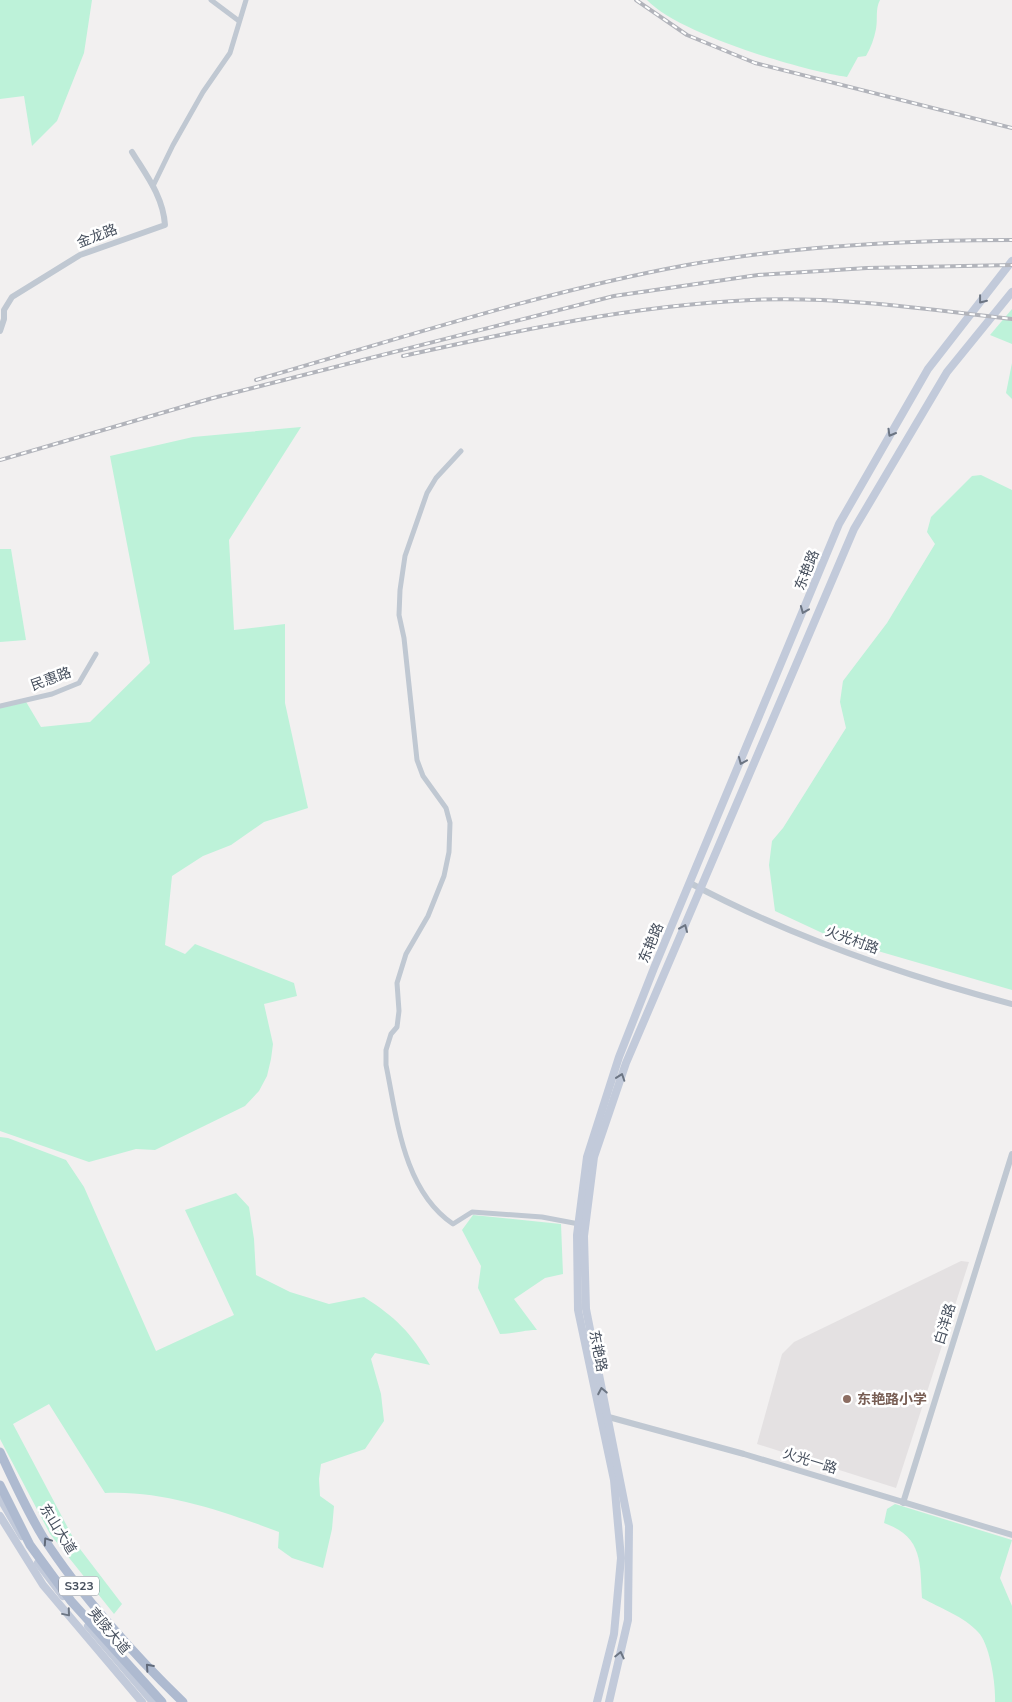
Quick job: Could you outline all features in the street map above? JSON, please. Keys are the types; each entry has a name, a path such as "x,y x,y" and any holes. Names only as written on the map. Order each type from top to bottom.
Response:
{"main road":[{"name":"东艳路","path":"609,1702 628,1620 629,1526 578,1310 579,1224 587,1158 619,1057 839,524 928,369 1012,261"},
{"name":"东艳路","path":"597,1702 614,1634 621,1558 614,1480 586,1309 584,1236 594,1157 626,1063 854,529 947,372 1012,292"},
{"name":"东山大道","path":"0,1452 43,1536 83,1592 183,1702"},
{"path":"0,1485 30,1545 71,1601 162,1702"},
{"name":"夷陵大道","path":"0,1498 50,1580 153,1702"},
{"name":"夷陵大道","path":"0,1516 43,1585 138,1701"}],"street":[{"path":"211,0 239,21"},
{"path":"153,186 173,145 203,92 230,53 246,0"},
{"name":"金龙路","path":"0,331 4,319 4,310 12,297 80,255 166,225 161,202 132,152"},
{"path":"462,452 436,478 427,493 405,556 400,590 399,614 404,638 417,760 423,776 446,808 450,823 449,852 444,876 428,916 406,954 397,982 399,1010 397,1027 391,1034 386,1050 386,1065 406,1157 425,1194 446,1219 453,1224 472,1212 542,1217 579,1224"},
{"name":"民惠路","path":"0,706 52,694 79,683 96,654"},
{"name":"火光村路","path":"690,883 806,936 864,958 946,987 1012,1004"},
{"name":"白洋路","path":"903,1503 1012,1154"},
{"name":"火光一路","path":"603,1415 744,1454 1012,1535"}],"shaded area":[{"name":"东艳路小学","path":"961,1261 969,1262 896,1488 757,1444 782,1354 794,1342"}],"green space":[{"path":"0,0 92,0 84,53 57,121 32,146 24,96 0,99"},
{"path":"647,0 880,0 876,29 871,46 866,56 858,57 847,77 800,67 741,49 685,25 663,13"},
{"path":"1012,309 1012,344 990,335"},
{"path":"1012,363 1012,399 1006,393"},
{"path":"301,427 229,540 234,630 285,624 285,703 308,808 264,822 231,845 203,856 172,876 165,945 185,954 195,944 294,983 297,996 264,1004 273,1044 267,1076 259,1091 245,1106 155,1150 136,1149 89,1162 0,1131 0,706 25,700 41,727 90,722 150,663 110,456 193,437"},
{"path":"981,475 1012,490 1012,990 833,938 775,911 769,865 772,841 783,828 846,728 840,702 843,681 887,623 935,544 927,532 931,517 972,476"},
{"path":"0,549 11,549 26,640 0,642"},
{"path":"0,1137 8,1138 66,1160 84,1187 156,1351 234,1315 185,1210 236,1193 249,1207 254,1239 256,1275 290,1292 329,1304 364,1297 385,1311 402,1326 416,1343 430,1365 375,1353 371,1359 381,1394 384,1421 365,1449 321,1464 319,1479 320,1496 334,1506 332,1529 323,1568 292,1558 278,1548 279,1532 237,1517 172,1499 127,1493 105,1493 49,1404 13,1424 77,1545 122,1604 114,1614 50,1534 0,1439"},
{"path":"473,1215 561,1224 563,1274 545,1278 514,1299 537,1330 500,1334 478,1288 481,1266 462,1230"},
{"path":"895,1504 1012,1540 1000,1578 1012,1606 1012,1702 995,1702 989,1655 978,1632 959,1617 922,1598 921,1573 917,1552 913,1543 897,1529 884,1523 887,1509"}],"railway":[{"path":"636,0 687,35 755,63 1012,128"},
{"path":"256,380 524,302 687,265 727,258 849,245 1012,240"},
{"path":"0,460 213,398 614,296 758,275 867,268 1012,265"},
{"path":"403,356 576,320 662,308 751,300 784,299 849,302 1012,319"}],"place":[{"name":"东艳路小学","path":"847,1399"}]}
